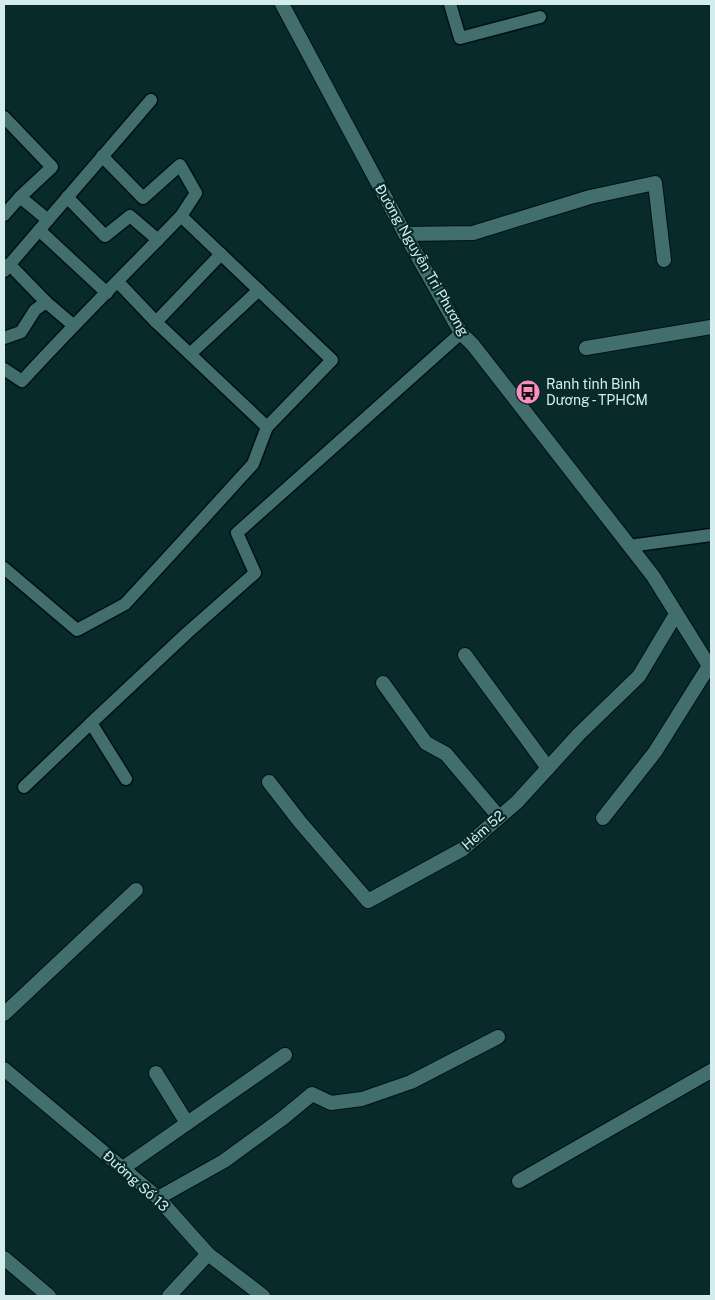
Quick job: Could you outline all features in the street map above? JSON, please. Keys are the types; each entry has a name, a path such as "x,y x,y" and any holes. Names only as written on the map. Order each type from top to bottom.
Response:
{"street":[{"name":"Đường Nguyễn Tri Phương","path":"282,4 405,234 462,333 653,576 710,667"},
{"path":"405,234 473,233 590,197 654,183 664,260"},
{"path":"586,348 711,327"},
{"name":"Hẻm 52","path":"269,782 300,822 368,901 463,849 517,802 579,734 639,676 676,614"},
{"path":"466,655 548,768"},
{"path":"603,818 655,752 710,667"},
{"path":"383,683 426,743 446,754 499,817"},
{"path":"4,1014 136,890"},
{"path":"158,1198 224,1161 283,1118 312,1094 331,1103 362,1098 411,1082 498,1037"},
{"path":"123,1168 285,1054"},
{"name":"Đường Số 13","path":"4,1069 158,1198 208,1254 263,1296"},
{"path":"518,1181 711,1071"},
{"path":"156,1073 188,1123"},
{"path":"169,1296 208,1254"},
{"path":"4,1258 48,1296"}],"lane":[{"path":"450,4 460,38 540,17"},
{"path":"73,325 6,268 151,100"},
{"path":"4,117 52,167 4,215"},
{"path":"4,369 22,380 73,325 118,282 181,216 196,193 180,165 143,198 102,156"},
{"path":"20,197 48,220"},
{"path":"67,197 105,236 130,216 158,240"},
{"path":"4,568 77,630 125,604 253,464 267,427 332,360 181,216"},
{"path":"39,230 107,293"},
{"path":"156,322 221,254"},
{"path":"118,282 156,322 267,427"},
{"path":"190,354 259,290"},
{"path":"4,338 21,332 35,310 46,302"},
{"path":"24,787 188,633 255,573 237,533 462,333"},
{"path":"629,546 711,535"},
{"path":"92,723 126,779"}],"place":[{"name":"Ranh tỉnh Bình Dương - TPHCM","path":"528,392"}]}
